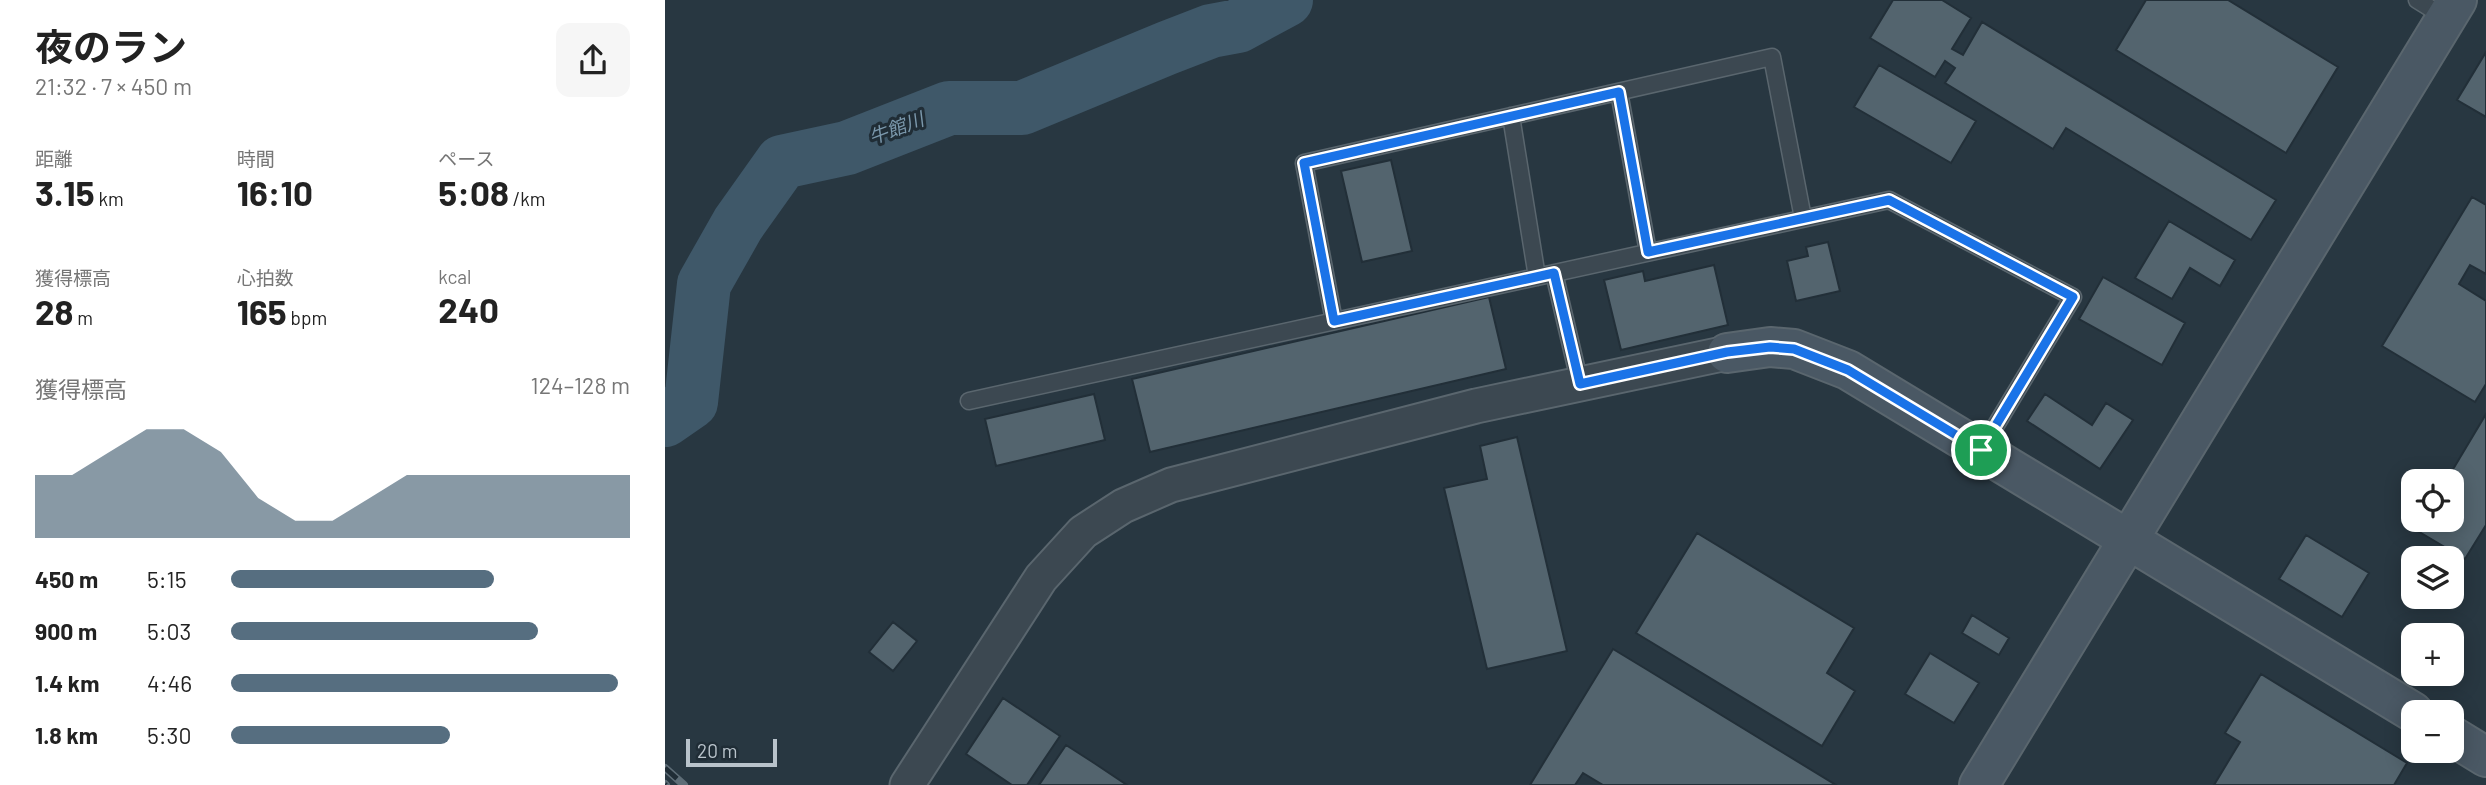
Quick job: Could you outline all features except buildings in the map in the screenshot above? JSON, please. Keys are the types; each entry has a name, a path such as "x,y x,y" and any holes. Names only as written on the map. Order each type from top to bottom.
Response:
{"street":[{"path":"1979,785 2128,539 2440,6"},
{"path":"907,785 1041,578 1083,532 1123,506 1171,485 1476,406 1727,352 1770,347 1794,349 1824,359 1862,378 2401,705"},
{"path":"2464,743 2486,757"}],"lane":[{"path":"1334,321 1304,163 1772,57 1803,218"},
{"path":"1619,92 1648,252"},
{"path":"1511,116 1537,276"},
{"path":"969,401 1889,200 2073,297 1981,450"},
{"path":"1554,273 1580,384"}],"waterway":[{"name":"牛館川","path":"665,420 691,402 704,284 738,224 782,162 847,148 949,108 1022,108 1211,31 1238,26 1286,0"}],"railway":[{"path":"665,768 684,785"}],"route":[{"path":"1619,92 1648,252 1889,200 2073,297 1981,450 1848,370 1794,349 1770,347 1727,352 1580,384 1554,273 1334,321 1304,163 1619,92"}]}
